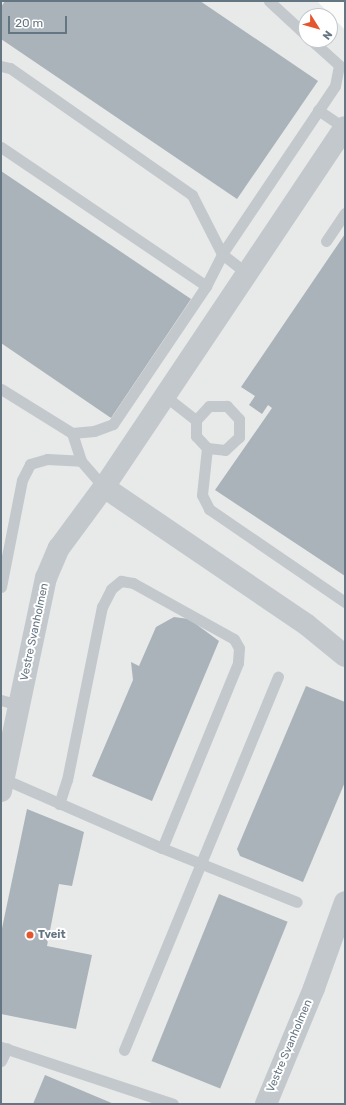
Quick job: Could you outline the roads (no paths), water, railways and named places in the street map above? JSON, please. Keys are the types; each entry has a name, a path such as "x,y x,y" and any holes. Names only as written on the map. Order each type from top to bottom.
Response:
{"street":[{"name":"Vestre Svanholmen","path":"2,785 10,702 50,565 59,548 104,487 246,273 345,128"},
{"path":"104,487 307,625 345,656"},
{"path":"307,625 345,644"},
{"name":"Vestre Svanholmen","path":"266,1104 314,988 345,902"},
{"name":"Vestre Svanholmen","path":"314,988 345,931"}],"lane":[{"path":"270,1 298,27"},
{"path":"1,389 72,433 94,431 114,424 206,286 222,254 335,86 339,65 320,48"},
{"path":"1,66 10,68 192,194 222,254 246,273"},
{"path":"318,110 345,128"},
{"path":"1,147 206,286"},
{"path":"326,241 345,213"},
{"path":"165,396 196,420"},
{"path":"209,406 227,406 239,419 239,437 225,450 207,448 196,436 196,420 209,406"},
{"path":"72,433 81,461 104,487"},
{"path":"207,448 202,495 209,509 345,602"},
{"path":"1,587 22,480 30,464 47,459 81,461"},
{"path":"59,804 67,780 102,607 111,589 121,581 133,583 234,639 239,648 238,663 162,848"},
{"path":"124,1050 278,677"},
{"path":"2,785 59,804 162,848 297,902"},
{"path":"1,1061 4,1047 173,1104"}],"place":[{"name":"Tveit","path":"30,935"}]}
